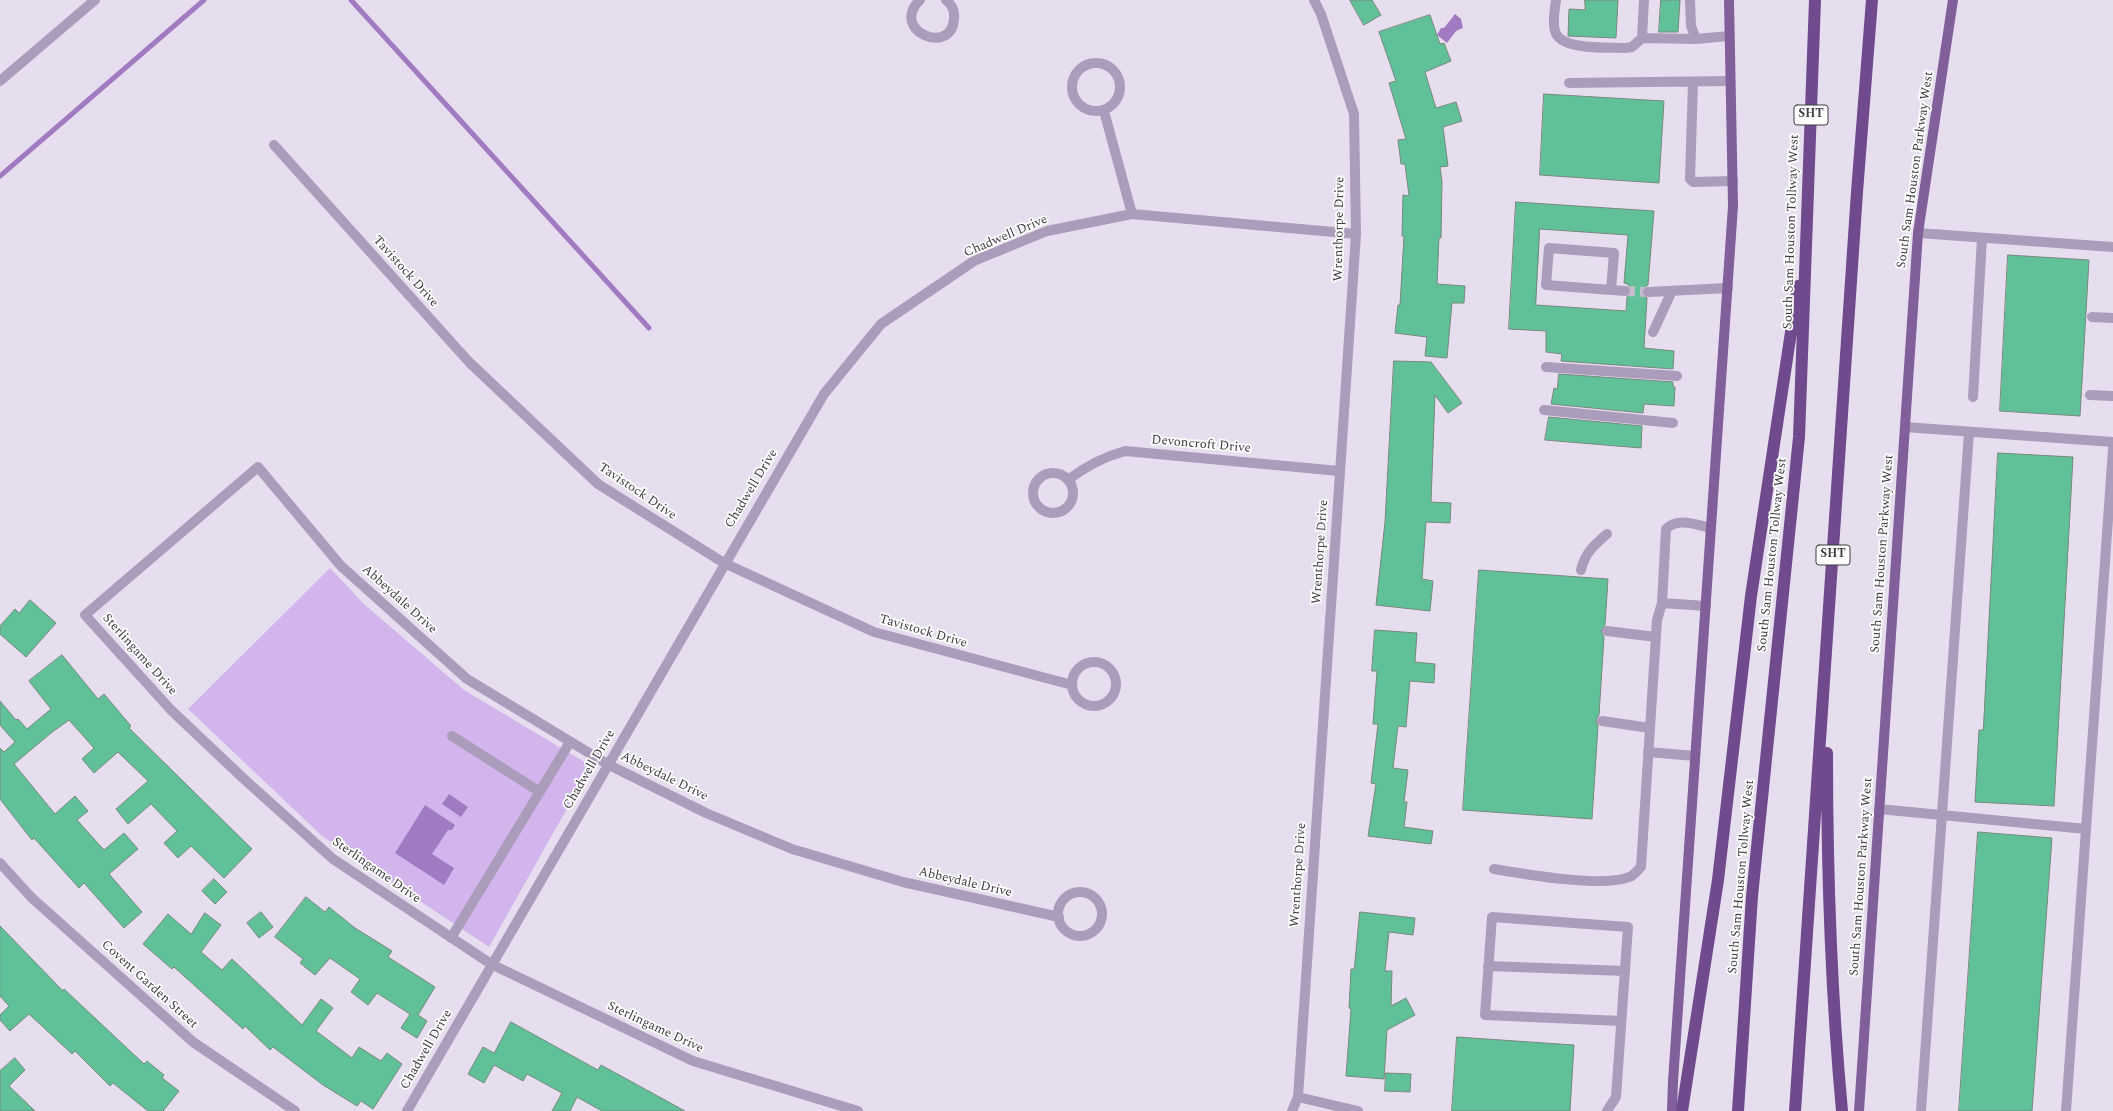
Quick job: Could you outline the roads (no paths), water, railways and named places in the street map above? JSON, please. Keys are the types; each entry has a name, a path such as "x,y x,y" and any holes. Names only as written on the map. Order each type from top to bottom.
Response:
{"highway":[{"name":"South Sam Houston Tollway West","path":"1738,1111 1752,896 1799,437 1815,0"},
{"name":"SHT","path":"1795,1111 1857,192 1872,0"},
{"path":"1682,1111 1718,880 1751,596 1807,229"},
{"path":"1826,655 1827,824 1834,1018 1842,1111"}],"main road":[{"path":"1672,1111 1673,1073 1733,206 1729,0"},
{"name":"South Sam Houston Parkway West","path":"1859,1111 1918,233 1953,0"}],"street":[{"path":"0,81 95,0"},
{"path":"920,0 916,4 912,19 918,32 930,38 943,36 952,27 954,13 948,0"},
{"name":"Wrenthorpe Drive","path":"1292,1111 1298,1097 1356,234 1354,114 1321,14 1314,0"},
{"path":"1556,0 1554,30 1558,37 1570,45 1626,48 1632,47 1642,38 1696,39 1729,36"},
{"path":"1642,38 1644,0"},
{"path":"1690,0 1691,26 1696,39"},
{"path":"1093,63 1109,66 1118,78 1120,86 1119,94 1111,107 1104,111 1087,110 1080,106 1075,100 1072,92 1072,80 1079,69 1086,64 1093,63"},
{"path":"1569,83 1730,81"},
{"path":"1692,82 1690,179 1693,182 1733,181"},
{"path":"1104,111 1132,214"},
{"name":"Tavistock Drive","path":"274,145 469,362 598,484 724,563 874,632 1072,685"},
{"name":"Chadwell Drive","path":"407,1111 491,964 609,765 724,563 824,394 881,324 974,262 1047,231 1132,214 1356,234"},
{"path":"1918,233 2113,247"},
{"path":"1972,397 1982,238"},
{"path":"1611,290 1614,253 1549,248 1546,285 1611,290 1625,291"},
{"path":"1648,292 1728,288"},
{"path":"1653,332 1672,291"},
{"path":"2092,317 2113,318"},
{"path":"1546,367 1678,376"},
{"path":"2090,395 2113,396"},
{"path":"1544,410 1673,423"},
{"path":"1905,427 2113,442"},
{"path":"1921,1111 1969,432"},
{"path":"2066,1111 2113,449"},
{"name":"Devoncroft Drive","path":"1068,480 1082,469 1104,457 1125,451 1339,471"},
{"name":"Abbeydale Drive","path":"258,467 342,566 466,679 609,765 706,812 792,849 903,882 1059,917"},
{"name":"Sterlingame Drive","path":"258,467 86,615 171,710 332,859 491,964 693,1061 858,1111"},
{"path":"1050,474 1062,476 1068,480 1073,492 1070,505 1059,513 1046,512 1040,509 1034,498 1033,491 1038,480 1050,474"},
{"path":"1494,869 1543,876 1611,882 1631,877 1641,867 1657,620 1662,603 1666,529 1670,525 1678,522 1711,528"},
{"path":"1581,570 1584,558 1591,548 1607,534"},
{"path":"1662,603 1706,606"},
{"path":"1607,632 1656,637"},
{"path":"1095,662 1102,663 1113,672 1116,686 1111,699 1098,706 1083,703 1078,699 1072,685 1073,678 1082,666 1095,662"},
{"path":"1602,721 1650,728"},
{"path":"452,736 540,792"},
{"path":"451,938 570,742"},
{"path":"1648,752 1695,756"},
{"path":"1879,809 2086,829"},
{"name":"Covent Garden Street","path":"0,863 32,898 193,1042 295,1111"},
{"path":"1087,893 1094,896 1101,909 1102,916 1097,928 1085,935 1078,936 1065,930 1059,917 1062,903 1073,894 1087,893"},
{"path":"1607,1111 1616,1097 1628,927 1492,917 1485,1014 1621,1021"},
{"path":"1488,966 1625,972"},
{"path":"1298,1097 1358,1111"}],"waterway":[{"path":"0,176 204,0"},
{"path":"351,0 649,328"}],"tunnel":[{"path":"1625,291 1648,292"}]}
